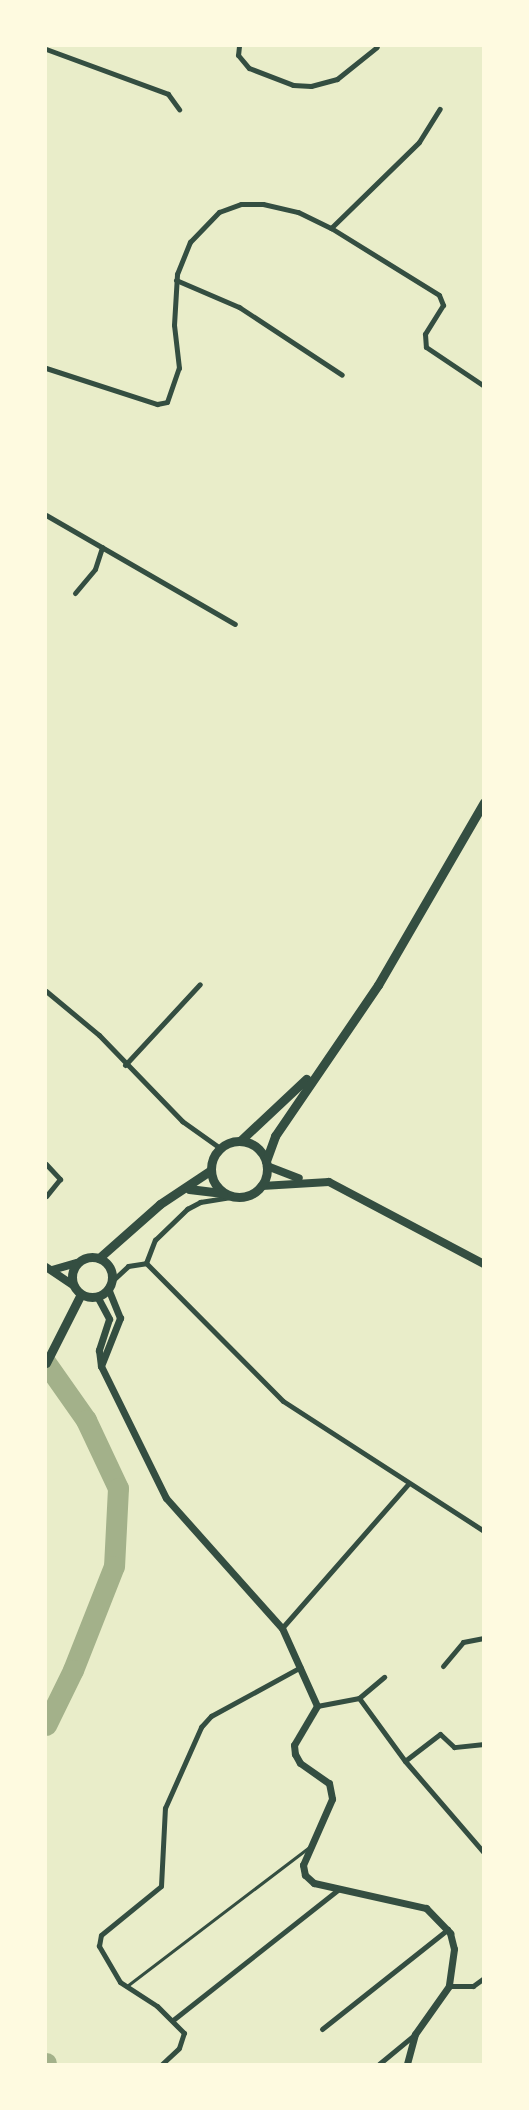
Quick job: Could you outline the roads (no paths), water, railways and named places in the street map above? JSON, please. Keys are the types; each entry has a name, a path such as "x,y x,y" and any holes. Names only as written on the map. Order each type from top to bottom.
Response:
{"main road":[{"path":"262,1186 275,1136 326,1057 378,985 484,802"},
{"path":"49,1268 99,1258 160,1204 187,1189 211,1170 220,1149 240,1141 287,1101 326,1057"},
{"path":"240,1141 256,1147 266,1163 305,1180 339,1185 484,1264"},
{"path":"211,1170 228,1195"},
{"path":"187,1189 248,1196 262,1186 305,1180"},
{"path":"49,1268 74,1286 80,1294 97,1296 110,1285 109,1266 117,1242"},
{"path":"99,1258 109,1266"},
{"path":"74,1286 72,1274 77,1263"},
{"path":"46,1363 80,1294"}],"street":[{"path":"239,46 238,55 249,68 293,85 311,86 337,79 377,47"},
{"path":"46,49 168,94 179,109"},
{"path":"331,228 419,142 440,109"},
{"path":"46,368 164,404 179,378 176,280 190,242 206,222 230,207 281,207 331,228 439,295 443,305 425,334 426,348 484,386"},
{"path":"176,280 239,307 342,375"},
{"path":"46,515 234,624"},
{"path":"75,593 95,569 102,547"},
{"path":"125,1065 200,984"},
{"path":"46,991 99,1035 125,1065 182,1121 220,1149"},
{"path":"46,1164 60,1179 46,1196"},
{"path":"146,1263 155,1240 187,1209 200,1202 228,1195"},
{"path":"101,1366 120,1318 110,1285 128,1266 146,1263"},
{"path":"146,1263 283,1401 408,1485 484,1531"},
{"path":"97,1296 109,1319 99,1350 101,1366 174,1509 282,1628 317,1706"},
{"path":"282,1628 408,1485"},
{"path":"443,1667 463,1642 484,1638"},
{"path":"162,2064 185,2037 173,2020 125,1987 99,1946 101,1935 161,1886 165,1808 196,1736 211,1716 301,1667"},
{"path":"379,2064 415,2034 449,1986 454,1949 448,1929 426,1908 314,1883 305,1875 303,1865 328,1813 332,1791 329,1783 300,1763 294,1745 317,1706 359,1698 384,1677"},
{"path":"359,1698 405,1761 484,1853"},
{"path":"405,1761 440,1734 454,1747 484,1744"},
{"path":"173,2020 339,1889"},
{"path":"323,2029 448,1929"},
{"path":"449,1986 473,1986 484,1978"},
{"path":"407,2064 415,2034"}],"lane":[{"path":"125,1987 311,1846"}],"waterway":[{"path":"46,1363 86,1420 118,1488 114,1566 73,1670 46,1725"}]}
